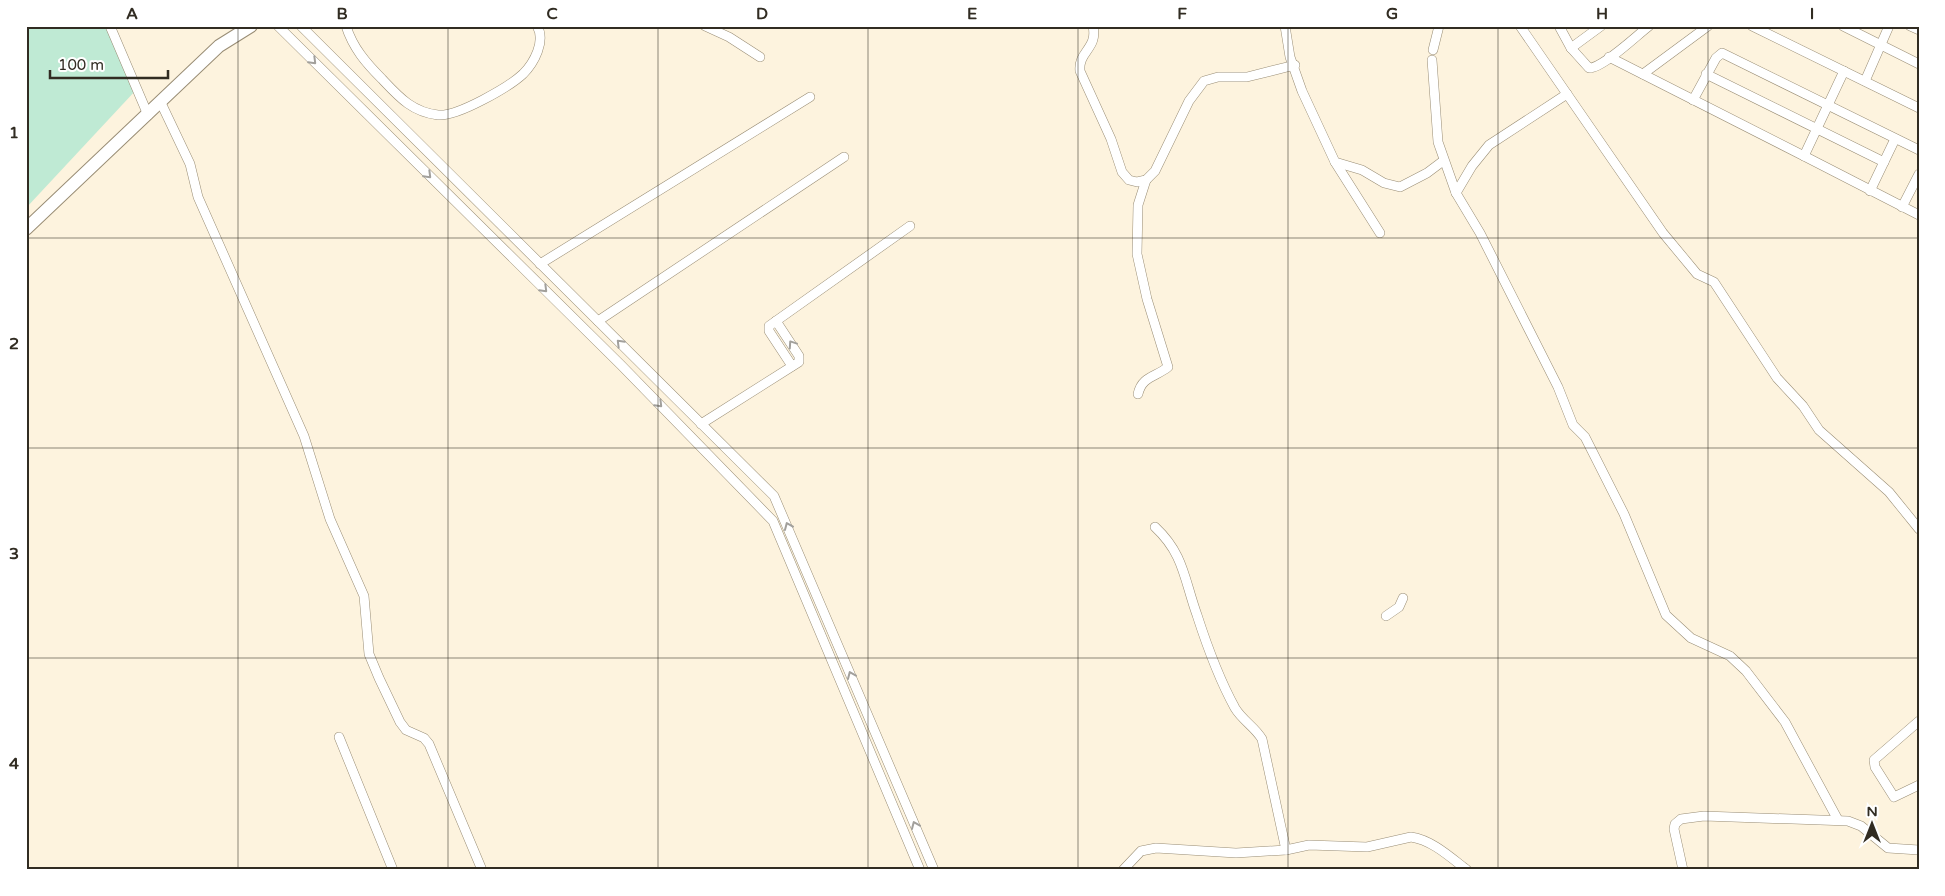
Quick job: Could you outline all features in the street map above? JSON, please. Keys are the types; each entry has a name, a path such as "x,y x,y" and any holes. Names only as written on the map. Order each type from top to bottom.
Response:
{"main road":[{"path":"26,228 90,166 161,103 219,46 232,26"},
{"path":"219,46 251,26"}],"street":[{"path":"110,26 148,115"},
{"path":"278,26 614,358 772,520 920,870"},
{"path":"301,26 774,496 934,870"},
{"path":"346,26 352,43 365,61 407,105 440,115 453,114 470,107 522,75 538,51 541,38 537,26"},
{"path":"705,26 729,37 760,57"},
{"path":"1093,26 1094,42 1081,59 1080,71 1111,139 1122,172 1129,180 1137,182 1146,180"},
{"path":"1285,26 1290,57 1295,65 1311,112 1336,162 1380,234"},
{"path":"1433,50 1439,26"},
{"path":"1520,26 1663,233 1697,274 1714,282 1777,378 1803,406 1819,430 1889,492 1919,529"},
{"path":"1558,26 1571,48 1589,68 1594,68 1649,26"},
{"path":"1571,48 1601,26"},
{"path":"1643,74 1708,26"},
{"path":"1752,26 1765,29 1919,108"},
{"path":"1843,26 1919,64"},
{"path":"1865,81 1890,26"},
{"path":"1911,26 1919,30"},
{"path":"1693,100 1718,54 1722,53 1918,148"},
{"path":"1608,58 1919,215"},
{"path":"1432,60 1438,142 1443,161 1456,193 1480,233 1558,387 1573,425 1585,437 1624,514 1668,620 1705,646 1730,656 1746,671 1785,722 1838,820"},
{"path":"1138,394 1140,386 1145,380 1168,367 1147,299 1137,254 1138,205 1146,180 1154,171 1190,101 1204,81 1218,77 1247,77 1295,65"},
{"path":"1804,156 1844,71"},
{"path":"1706,74 1884,162"},
{"path":"1456,193 1472,166 1489,145 1567,94"},
{"path":"540,264 810,97"},
{"path":"161,103 190,164 198,197 304,436 330,519 364,596 369,654 400,722 406,730 424,738 428,744 482,870"},
{"path":"1870,191 1896,139"},
{"path":"598,321 844,157"},
{"path":"1336,162 1362,170 1384,183 1400,187 1409,184 1443,161"},
{"path":"1902,207 1918,178"},
{"path":"701,424 799,362 800,356 776,321 910,226"},
{"path":"1155,527 1170,541 1181,562 1209,650 1236,708 1256,728 1262,739 1286,850"},
{"path":"1386,616 1399,607 1403,598"},
{"path":"1919,721 1874,760 1874,767 1894,797 1919,785"},
{"path":"339,737 393,870"},
{"path":"1683,870 1674,829 1678,820 1704,816 1838,820 1860,826 1888,848 1919,850"},
{"path":"1123,870 1141,852 1148,849 1227,853 1286,850 1309,845 1366,848 1411,836 1419,838 1440,850 1467,870"}],"green space":[{"path":"26,26 108,26 136,90 26,208"}]}
